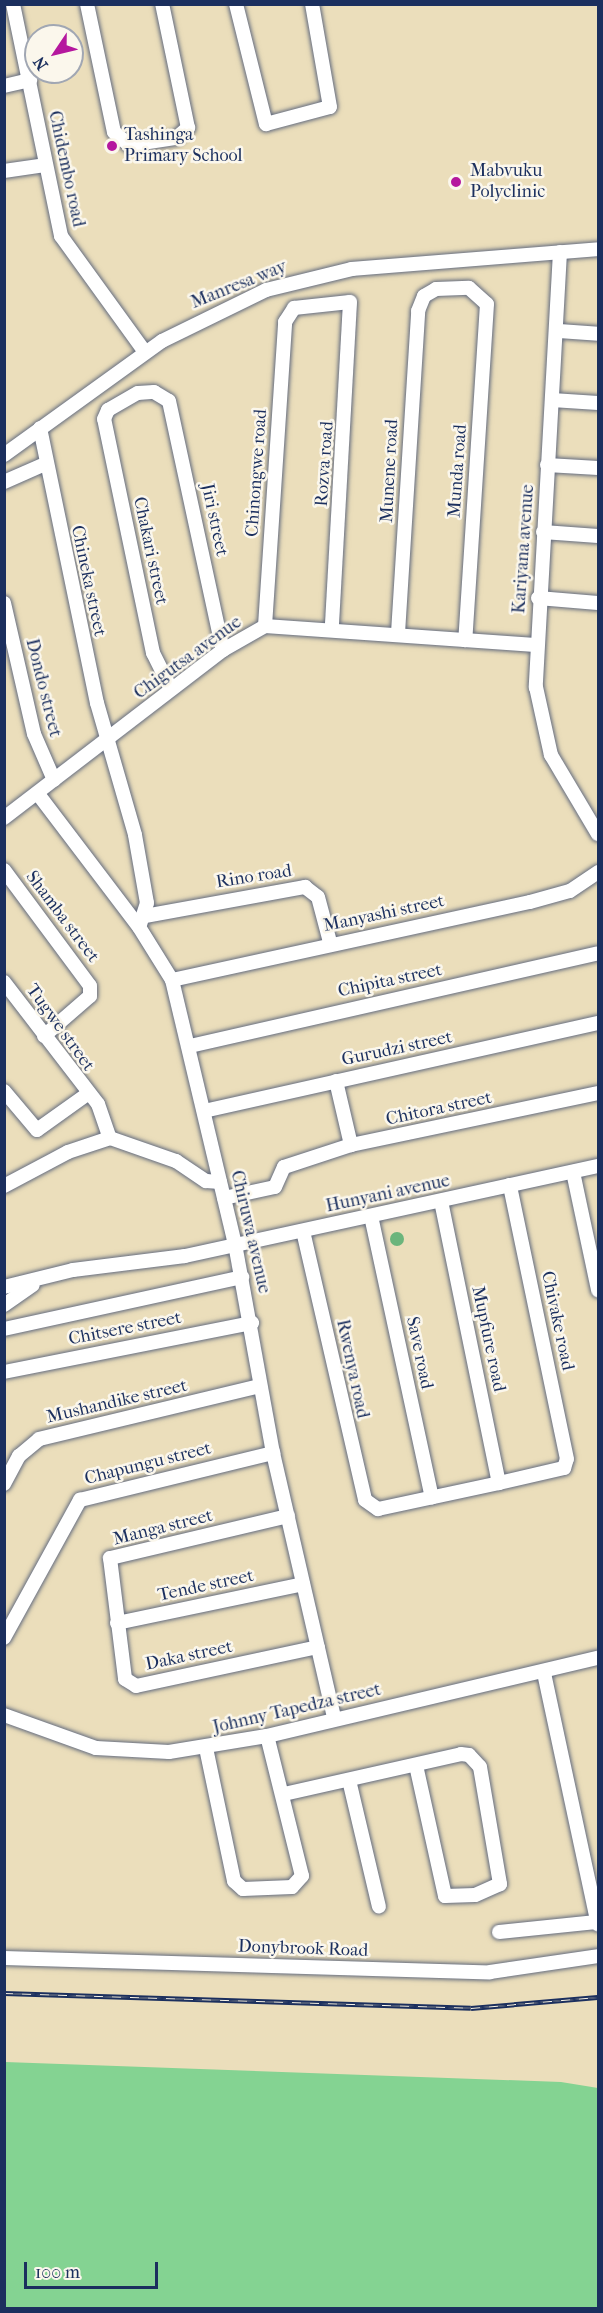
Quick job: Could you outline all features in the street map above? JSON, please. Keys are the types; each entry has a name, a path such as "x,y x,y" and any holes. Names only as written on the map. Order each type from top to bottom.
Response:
{"street":[{"path":"87,4 114,132 129,145 176,138 188,128 162,4"},
{"path":"236,4 266,124 330,106 312,4"},
{"name":"Chidembo road","path":"11,10 24,58"},
{"path":"4,86 24,81"},
{"name":"Chidembo road","path":"31,84 45,165 66,245 145,352"},
{"path":"4,171 45,165"},
{"name":"Manresa way","path":"4,455 145,352 230,305 306,278 370,267 598,249"},
{"name":"Kariyana avenue","path":"560,252 559,331 535,645 545,739 573,798 598,834"},
{"name":"Munda road","path":"418,311 424,296 436,289 469,288 487,304 465,640"},
{"name":"Rozva road","path":"285,321 294,308 351,303 332,628"},
{"name":"Munene road","path":"398,633 418,311"},
{"name":"Chinongwe road","path":"265,626 285,321"},
{"path":"559,331 598,334"},
{"name":"Jiri street","path":"104,417 138,393 166,398 224,651"},
{"path":"552,400 598,403"},
{"name":"Chakari street","path":"104,417 153,653 171,689"},
{"name":"Chineka street","path":"40,428 45,464 97,703 110,740 135,835 142,921"},
{"path":"4,482 45,464"},
{"path":"547,465 598,468"},
{"path":"543,532 598,536"},
{"path":"538,598 598,603"},
{"name":"Dondo street","path":"4,603 34,734 54,780"},
{"name":"Chigutsa avenue","path":"4,818 110,740 171,689 224,651 265,626 332,628 535,645"},
{"name":"Chiruwa avenue","path":"38,794 142,921 172,980 190,1046 235,1244 252,1323 260,1386 273,1453 334,1718"},
{"name":"Shamba street","path":"4,870 90,986 90,996 44,1036"},
{"name":"Manyashi street","path":"172,980 330,942 556,895 598,872"},
{"name":"Rino road","path":"142,921 305,887 318,897 330,942"},
{"name":"Chipita street","path":"190,1046 598,953"},
{"name":"Tugwe street","path":"4,982 86,1095 107,1119 110,1138"},
{"name":"Gurudzi street","path":"204,1111 598,1023"},
{"path":"336,1081 351,1145"},
{"path":"4,1091 37,1130 86,1095"},
{"name":"Chitora street","path":"224,1198 275,1187 284,1167 351,1145 598,1093"},
{"path":"4,1186 68,1152 110,1138 176,1161 206,1181 220,1182"},
{"name":"Hunyani avenue","path":"34,1283 73,1270 185,1256 598,1166"},
{"path":"573,1172 598,1290"},
{"name":"Chivake road","path":"499,1483 566,1464 510,1185"},
{"name":"Mupfure road","path":"441,1201 499,1483"},
{"name":"Save road","path":"371,1216 432,1497"},
{"name":"Rwenya road","path":"303,1232 359,1486 376,1509 432,1497"},
{"path":"4,1329 242,1277"},
{"path":"4,1287 34,1283"},
{"path":"4,1305 34,1283"},
{"name":"Chitsere street","path":"4,1372 252,1323"},
{"name":"Mushandike street","path":"4,1484 19,1456 39,1439 260,1386"},
{"name":"Chapungu street","path":"4,1638 80,1500 273,1453"},
{"path":"432,1497 499,1483"},
{"name":"Manga street","path":"117,1623 107,1565 113,1556 288,1516"},
{"name":"Tende street","path":"117,1623 303,1584"},
{"name":"Daka street","path":"117,1623 125,1679 131,1686 318,1647"},
{"name":"Johnny Tapedza street","path":"4,1715 96,1748 206,1748 544,1673 598,1658"},
{"path":"499,1932 597,1923 544,1673"},
{"path":"206,1748 234,1881 243,1890 300,1882 284,1794 267,1736"},
{"path":"284,1794 461,1754 474,1758 500,1884 475,1895 445,1896 416,1765"},
{"path":"349,1780 379,1907"},
{"name":"Donybrook Road","path":"4,1958 490,1972 598,1956"}],"green space":[{"path":"394,1232 400,1232 404,1239 400,1246 394,1246 390,1242 390,1236"},
{"path":"5,2062 561,2082 598,2088 598,2308 5,2308"}],"railway":[{"path":"4,1993 471,2008 598,1997"}],"place":[{"name":"Tashinga Primary School","path":"112,146"},
{"name":"Mabvuku Polyclinic","path":"456,182"}]}
